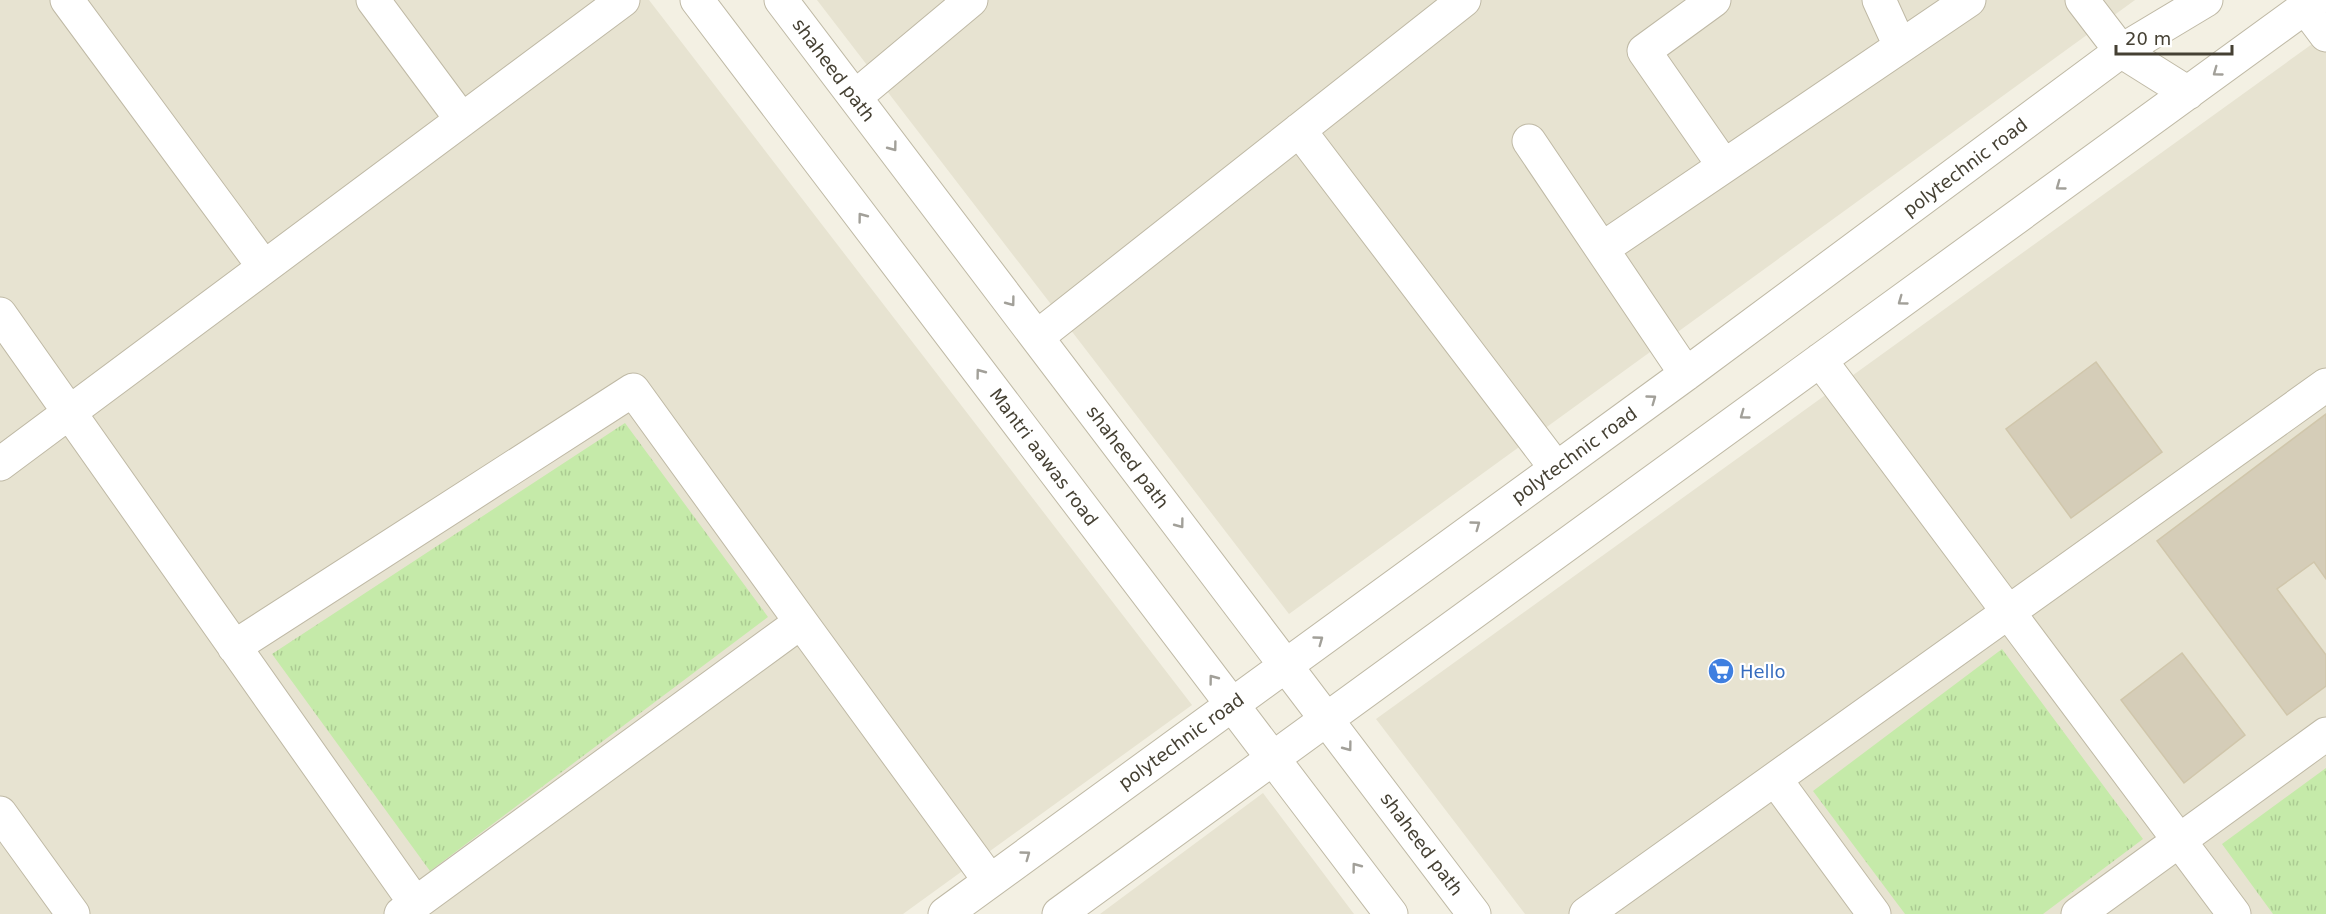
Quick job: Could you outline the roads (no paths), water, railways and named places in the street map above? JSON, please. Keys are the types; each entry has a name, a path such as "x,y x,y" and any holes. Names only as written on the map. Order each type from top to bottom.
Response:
{"street":[{"path":"67,0 264,267"},
{"path":"373,0 462,120"},
{"path":"0,464 623,0"},
{"name":"Mantri aawas road","path":"697,0 1391,914"},
{"name":"shaheed path","path":"781,0 1474,914"},
{"path":"855,97 971,0"},
{"path":"1037,337 1464,0"},
{"path":"1714,0 1644,51 1724,166"},
{"path":"1879,0 1900,46"},
{"path":"1602,249 1969,0"},
{"path":"2082,0 2121,51 2188,93"},
{"name":"polytechnic road","path":"945,914 1686,374 2121,51 2206,0"},
{"path":"1064,912 2310,4 2326,35"},
{"path":"1299,130 1556,468"},
{"path":"1529,141 1686,374"},
{"path":"0,314 234,647 408,909 801,622"},
{"path":"1820,360 2234,914"},
{"path":"1586,914 2326,385"},
{"path":"234,647 633,390 990,881"},
{"path":"2078,914 2326,734"},
{"path":"1775,779 1874,914"},
{"path":"0,813 74,914"}],"place":[{"name":"Hello","path":"1721,671"}]}
